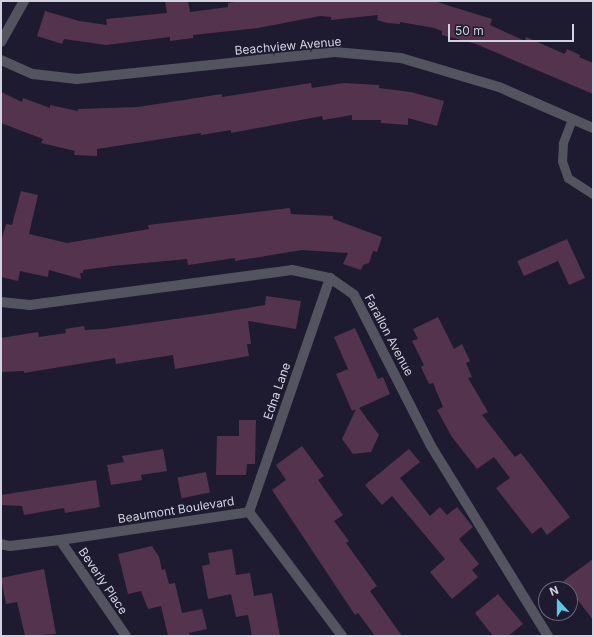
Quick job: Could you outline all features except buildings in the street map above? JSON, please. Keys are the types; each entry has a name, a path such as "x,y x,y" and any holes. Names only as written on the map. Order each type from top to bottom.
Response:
{"street":[{"path":"1,42 24,1"},
{"name":"Beachview Avenue","path":"1,60 33,74 78,79 335,52 401,58 499,87 593,128"},
{"name":"Farallon Avenue","path":"1,302 30,305 292,270 330,278 354,295 432,446 548,636"},
{"name":"Edna Lane","path":"249,512 330,278"},
{"name":"Beaumont Boulevard","path":"1,544 10,546 60,540 249,512 342,636"},
{"name":"Beverly Place","path":"60,540 126,636"}],"lane":[{"path":"572,119 563,143 562,161 568,178 593,194"}]}
